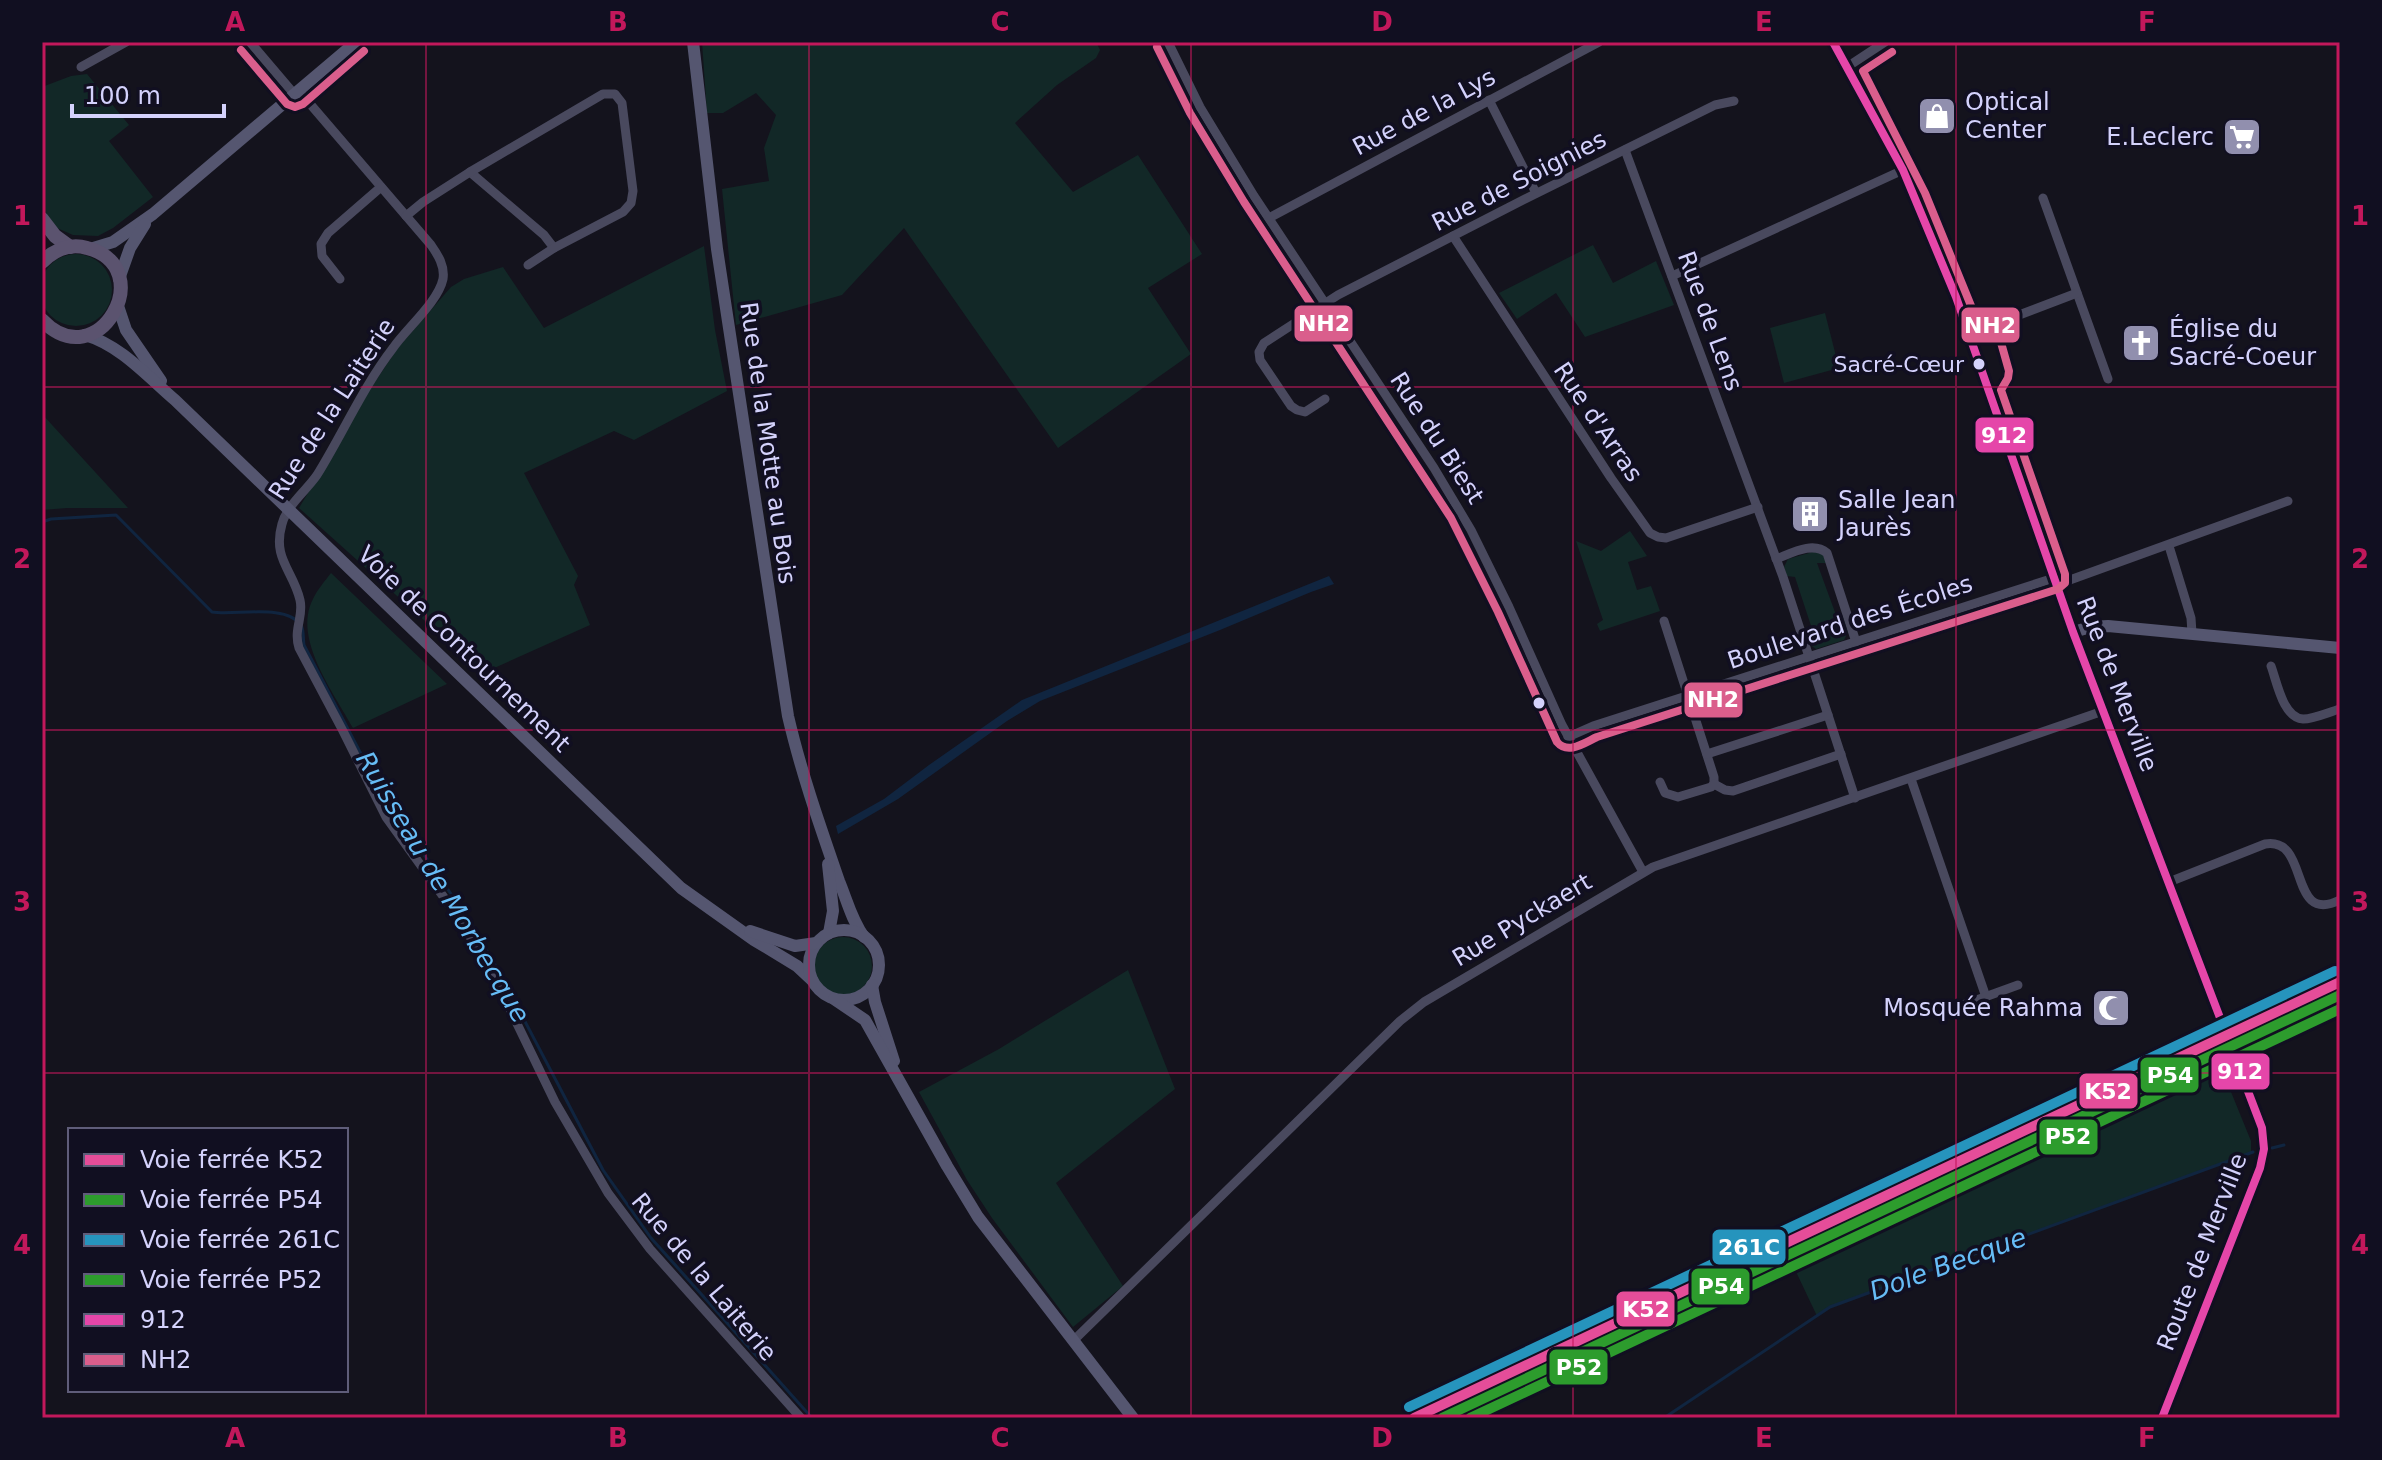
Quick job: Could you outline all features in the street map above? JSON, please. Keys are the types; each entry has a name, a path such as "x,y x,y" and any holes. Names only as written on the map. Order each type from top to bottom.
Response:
{"main road":[{"path":"42,219 57,239 70,247"},
{"path":"42,262 54,252 70,247 90,249 108,260 119,279 121,291 118,306 106,325 85,335 63,334 45,340"},
{"path":"42,320 63,334"}],"street":[{"path":"81,67 126,42"},
{"name":"Rue de la Laiterie","path":"250,42 406,216 439,258 443,268 441,284 429,305 382,363 316,476 288,510 280,529 279,551 300,600 297,643 303,659 394,831 453,910 490,968 555,1102 608,1193 650,1249 801,1418"},
{"path":"90,249 113,242 153,214 356,42"},
{"name":"Rue de la Motte au Bois","path":"693,42 714,224 781,678 799,762 825,845 850,913 864,937"},
{"name":"Rue du Biest","path":"1168,42 1200,107 1471,530 1568,737 1643,872"},
{"name":"Rue de la Lys","path":"1269,218 1599,42"},
{"name":"Rue de Merville","path":"1833,42 1903,170 1930,232 2073,632 2227,1035"},
{"path":"1847,67 1885,42"},
{"path":"406,216 470,172 599,96 609,93 618,97 622,103 633,191 631,203 623,212 528,265"},
{"path":"1489,100 1536,193"},
{"name":"Rue de Soignies","path":"1325,399 1308,410 1297,410 1291,406 1259,356 1261,346 1324,303 1536,193 1715,105 1734,101"},
{"name":"Rue de Lens","path":"1625,150 1758,507 1855,798"},
{"path":"1672,276 1903,170"},
{"path":"470,172 547,238 554,248"},
{"path":"340,279 322,256 323,240 381,187"},
{"path":"2043,198 2108,379"},
{"path":"119,279 130,248 153,214"},
{"name":"Rue d'Arras","path":"1453,236 1650,533 1666,538 1758,507"},
{"path":"1969,334 2077,293"},
{"name":"Voie de Contournement","path":"118,306 123,324 138,349 175,400"},
{"name":"Voie de Contournement","path":"85,335 116,349 175,400 661,870 691,896 729,922"},
{"name":"Boulevard des Écoles","path":"1568,737 1586,728 1688,695 2169,546 2288,501"},
{"path":"2169,546 2192,633"},
{"path":"1776,559 1810,547 1827,553 1856,642"},
{"path":"1664,621 1714,784"},
{"path":"2073,632 2102,626 2340,648"},
{"path":"2271,666 2286,705 2294,716 2306,719 2340,709"},
{"name":"Rue Pyckaert","path":"1073,1341 1406,1015 1424,1002 1643,872 2103,711"},
{"path":"1707,754 1828,715"},
{"path":"1714,784 1733,791 1841,754"},
{"path":"1911,779 1986,997"},
{"path":"1660,782 1665,793 1674,797 1714,784"},
{"path":"2169,882 2265,844 2275,843 2290,854 2310,899 2326,905 2340,900"},
{"name":"Rue de la Motte au Bois","path":"825,845 833,911 829,933"},
{"path":"729,922 795,946 816,943"},
{"path":"729,922 797,966 819,990 865,1020 974,1210 1133,1418"},
{"path":"812,980 809,959 816,943 829,933 849,931 864,937 878,961 878,974 863,994 855,998 834,999"},
{"path":"872,985 902,1083"},
{"path":"1949,1010 2018,985"},
{"path":"2235,1055 2340,1005"},
{"name":"Route de Merville","path":"2162,1418 2264,1154 2262,1128 2227,1035"}],"green space":[{"path":"702,42 1096,42 1100,50 1096,58 1057,85 1015,123 1073,192 1138,155 1202,254 1148,288 1191,354 1058,448 904,228 842,295 736,325 722,189 769,181 764,148 776,115 756,93 723,113 707,113"},
{"path":"87,74 129,125 109,141 153,197 98,236 73,235 57,228 42,208 42,87 71,76"},
{"path":"1593,245 1613,283 1656,261 1674,305 1585,337 1556,293 1517,319 1499,293"},
{"path":"704,246 727,391 634,440 614,431 524,473 578,576 574,585 590,625 483,673 299,508 397,349 451,287 464,279 503,267 544,328"},
{"path":"69,254 83,254 102,264 112,283 112,297 102,316 83,326 69,326 50,316 40,297 40,283 50,264"},
{"path":"1825,313 1839,368 1784,383 1770,328"},
{"path":"42,414 128,508 42,510"},
{"path":"1630,531 1647,556 1628,562 1637,590 1651,586 1660,611 1600,631 1597,624 1603,620 1576,541 1601,551"},
{"path":"1816,551 1823,554 1826,563 1817,563 1836,615 1843,617 1848,632 1844,640 1816,649 1809,644 1807,637 1815,638 1795,577 1787,576 1784,567 1788,559"},
{"path":"331,573 447,684 353,728 318,666 308,631 308,615 313,599"},
{"path":"843,937 854,939 863,946 870,955 870,977 863,986 854,993 843,995 832,993 823,986 816,977 814,966 816,955 823,946 832,939"},
{"path":"1128,970 1175,1089 1056,1183 1123,1286 1073,1327 967,1180 919,1092 999,1049"},
{"path":"2218,1060 2251,1141 2251,1153 1830,1307 1817,1316 1789,1257"}],"water":[{"path":"1329,576 1334,584 1040,701 898,799 838,834 836,826 884,799 1022,700"}],"waterway":[{"name":"Ruisseau de Morbecque","path":"42,522 116,515 212,612 272,612 294,618 301,625 304,645 382,794 469,920 603,1170 651,1238 812,1418"},
{"name":"Dole Becque","path":"2272,1148 2284,1145"},
{"name":"Dole Becque","path":"1664,1418 1830,1307 2253,1152"}],"rail line":[{"name":"261C","path":"1409,1407 2335,971"},
{"name":"K52","path":"1414,1418 2340,982"},
{"name":"P54","path":"1442,1418 2340,995"},
{"name":"P52","path":"1470,1418 2340,1009"}],"transit line":[{"name":"912","path":"1833,42 1903,170 1956,297 2073,632 2262,1128 2264,1149 2260,1168 2162,1418"},
{"name":"NH2","path":"1157,47 1190,113 1244,202 1451,518 1557,742 1566,748 2058,589 2065,583 2065,574 2001,390 2009,371 2000,339 1987,321 1976,318 1925,193 1863,71 1892,52"},
{"name":"NH2","path":"241,50 287,104 295,107 303,104 364,51"}],"place":[{"name":"Optical Center","path":"1937,116"},
{"name":"E.Leclerc","path":"2242,137"},
{"name":"Église du Sacré-Coeur","path":"2141,343"},
{"name":"Sacré-Cœur","path":"1979,364"},
{"name":"Salle Jean Jaurès","path":"1810,514"},
{"name":"Mosquée Rahma","path":"2111,1008"}]}
